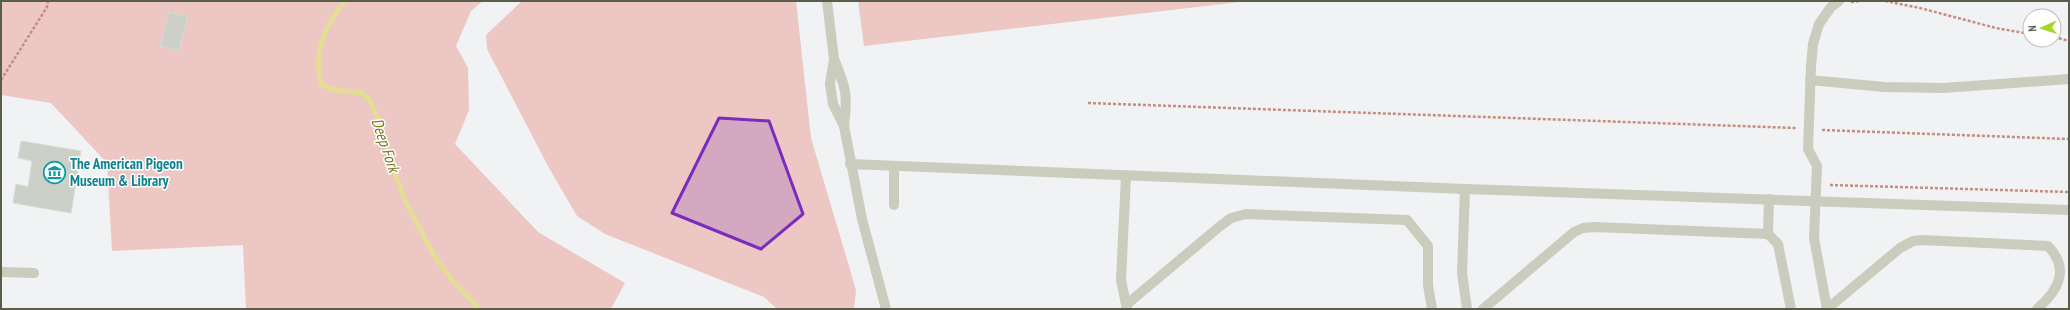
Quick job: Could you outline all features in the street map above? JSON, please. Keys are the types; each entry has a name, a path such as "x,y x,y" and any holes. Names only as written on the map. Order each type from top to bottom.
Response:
{"lane":[{"path":"827,1 834,59 844,84 847,100 844,126 850,164 864,227 886,309"},
{"path":"1839,1 1832,7 1819,24 1813,44 1810,80 1808,149 1817,166 1814,238 1827,309 1900,248 1913,241 1922,240 2048,246 2061,258 2064,275 2060,286 2037,309"},
{"path":"834,59 830,84 833,104 844,126"},
{"path":"1810,80 1884,87 1943,88 2069,78"},
{"path":"850,164 1466,189 2069,210"},
{"path":"894,166 894,205"},
{"path":"1126,176 1121,280 1127,307 1219,227 1231,218 1246,214 1407,220 1428,246 1428,285 1432,309"},
{"path":"1466,189 1462,273 1467,309"},
{"path":"1768,234 1769,199"},
{"path":"1484,309 1566,238 1582,228 1768,234 1778,244 1791,309"},
{"path":"1,272 34,273"}],"path":[{"path":"1,80 47,7 48,1"},
{"path":"1885,1 1920,8 1996,28 2022,33"},
{"path":"1088,103 1803,128"},
{"path":"1816,130 2069,139"},
{"path":"1842,185 2069,192"}],"highlighted area":[{"path":"719,118 769,121 803,214 761,249 672,213"}],"shaded area":[{"path":"1,1 483,1 471,11 456,46 468,68 469,110 455,144 538,232 625,283 611,309 246,309 243,245 112,251 107,163 51,103 1,95"},
{"path":"522,1 796,1 811,138 856,290 854,309 777,309 764,297 605,234 577,216 549,168 487,49 486,35"},
{"path":"858,1 1248,1 864,46"}],"building":[{"path":"169,12 188,17 179,51 160,46"},
{"name":"The American Pigeon Museum & Library","path":"21,141 81,151 71,213 13,203 16,184 28,187 32,161 18,158"}],"waterway":[{"name":"Deep Fork","path":"345,1 332,19 322,40 318,63 322,85 334,90 362,93 370,101 380,123 392,165 404,198 433,254 452,280 480,309"}],"place":[{"name":"The American Pigeon Museum & Library","path":"54,173"}]}
